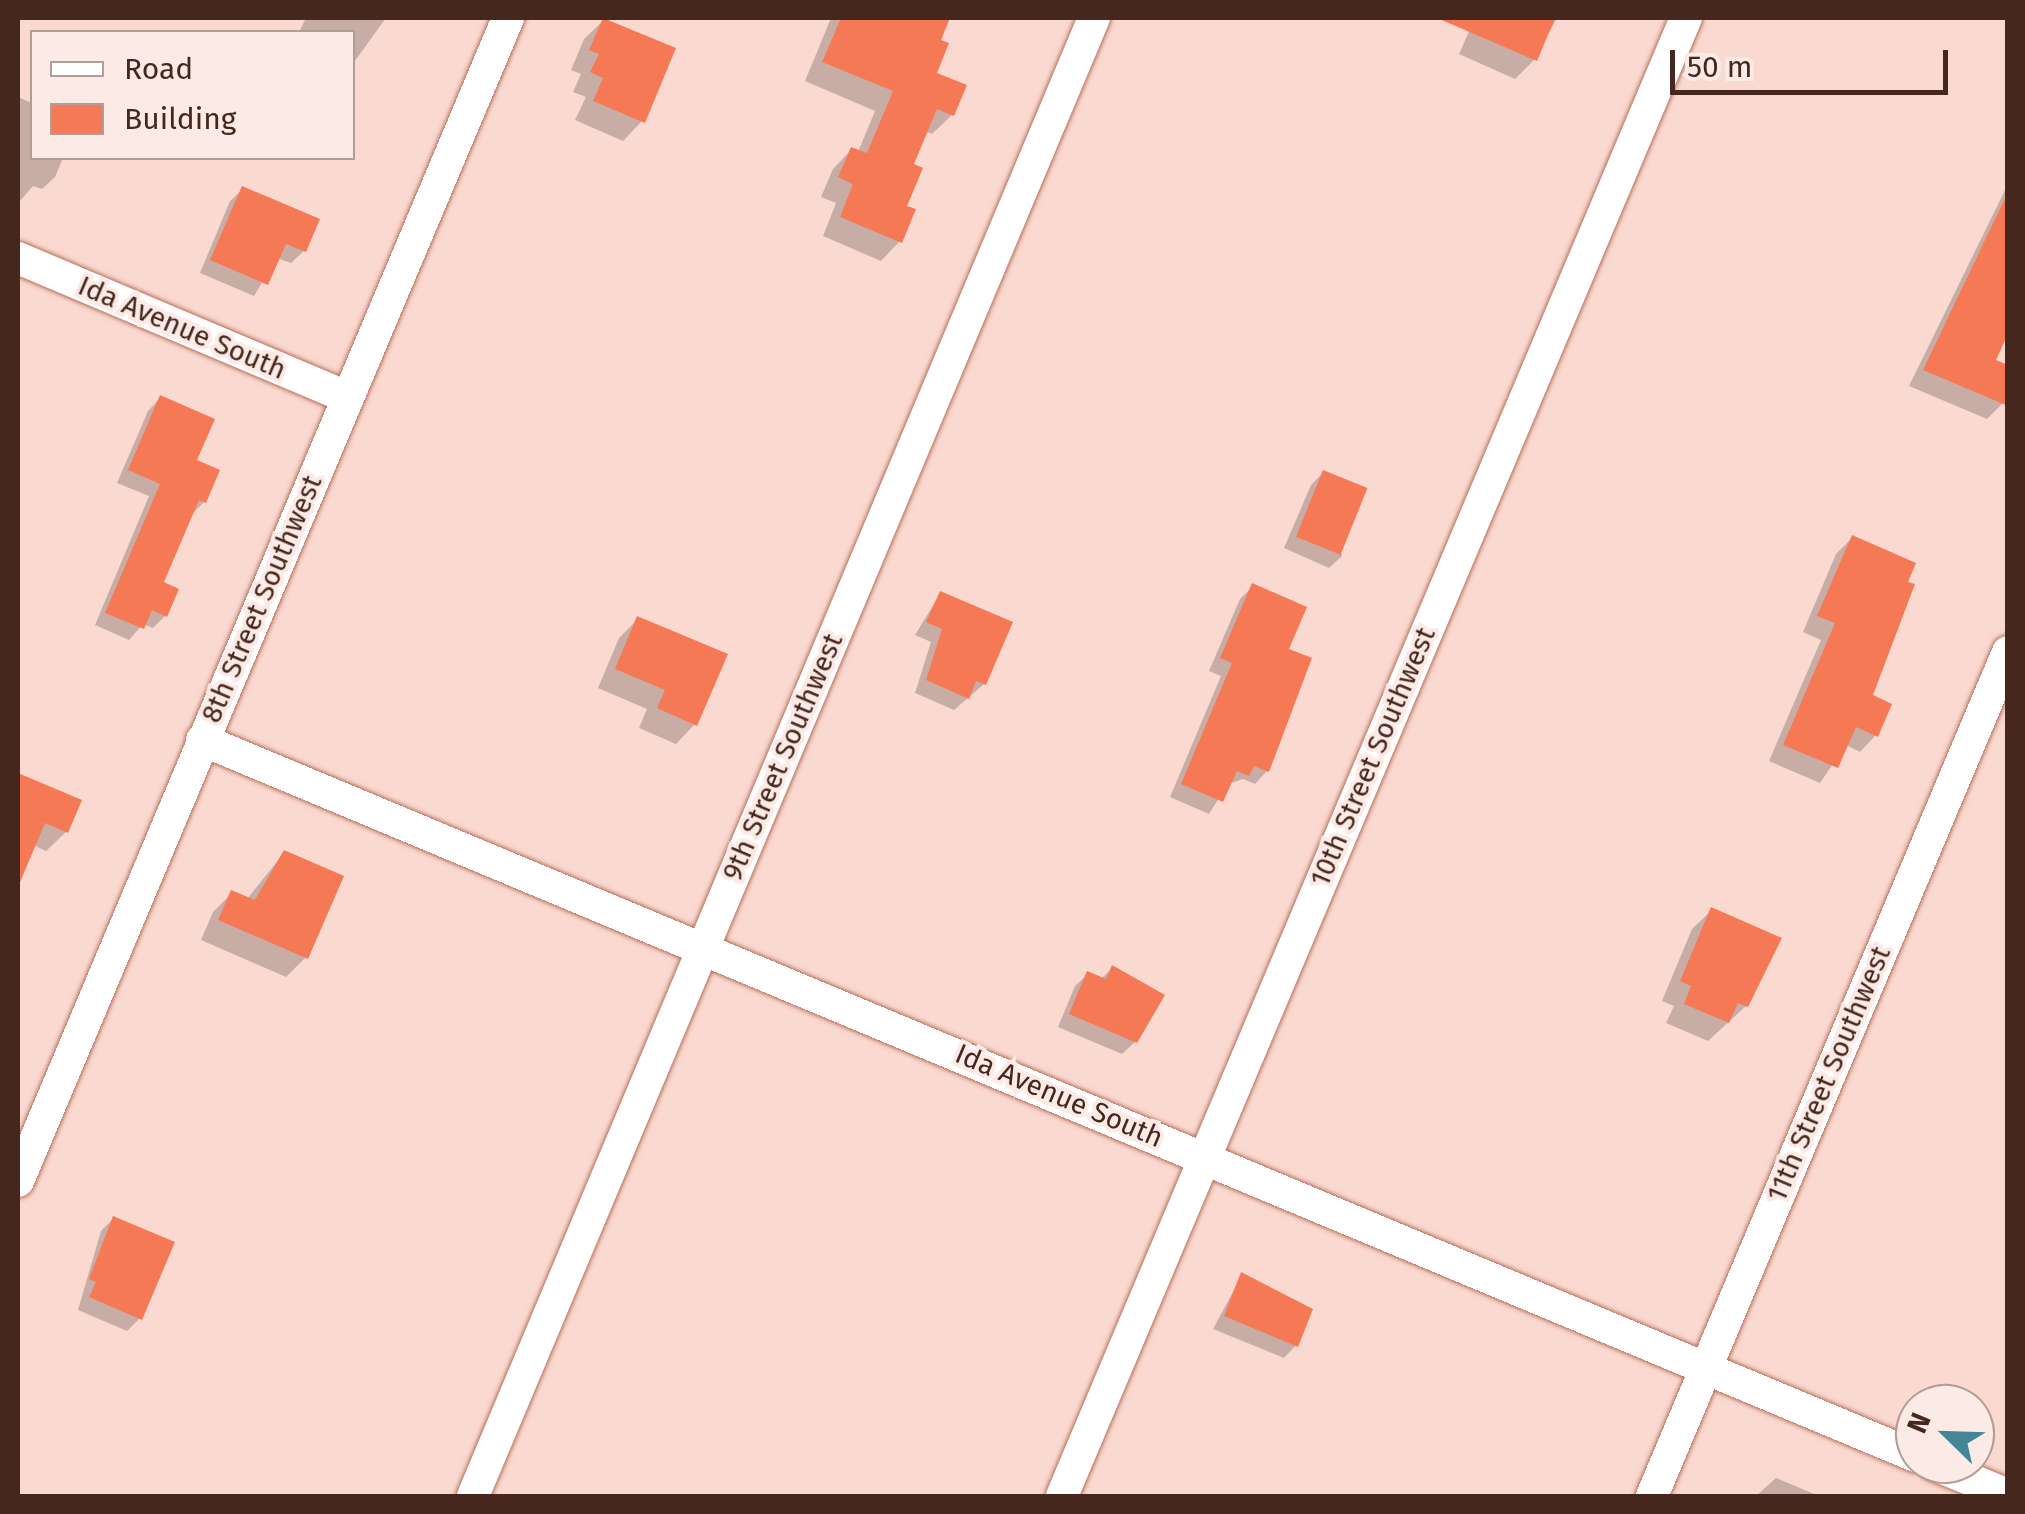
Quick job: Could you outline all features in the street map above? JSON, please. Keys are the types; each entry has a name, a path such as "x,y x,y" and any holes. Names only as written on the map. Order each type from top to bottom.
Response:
{"street":[{"name":"8th Street Southwest","path":"18,1180 508,18"},
{"name":"9th Street Southwest","path":"473,1496 1094,18"},
{"name":"10th Street Southwest","path":"1062,1496 1686,18"},
{"name":"Ida Avenue South","path":"18,258 347,397"},
{"name":"11th Street Southwest","path":"1652,1496 2008,652"},
{"name":"Ida Avenue South","path":"202,740 1895,1447"},
{"path":"1981,1484 2008,1495"}],"building":[{"path":"603,18 676,48 645,123 593,101 603,78 590,72 599,54 589,50"},
{"path":"841,18 950,18 941,40 949,43 937,73 967,85 954,116 937,109 914,164 923,168 907,206 916,209 902,243 840,217 853,184 838,177 851,147 867,153 893,91 822,62"},
{"path":"1437,18 1555,18 1537,61"},
{"path":"242,186 320,219 306,252 286,244 268,285 210,260"},
{"path":"2008,192 2008,334 1996,360 2008,365 2008,406 1923,370"},
{"path":"160,395 215,419 197,460 220,470 206,503 199,500 164,582 179,589 167,617 152,610 144,629 105,613 160,484 128,470"},
{"path":"1323,470 1368,488 1341,555 1296,537"},
{"path":"1852,535 1916,563 1908,582 1915,584 1873,695 1892,704 1878,737 1856,727 1838,768 1783,745 1835,623 1817,616"},
{"path":"1252,583 1307,607 1289,649 1312,658 1269,772 1254,766 1249,776 1237,771 1223,802 1181,784 1232,663 1220,658"},
{"path":"940,591 1013,622 986,685 976,681 969,699 926,680 942,629 926,622"},
{"path":"637,616 728,654 697,726 657,708 665,690 615,669"},
{"path":"18,773 82,800 68,833 45,823 18,887"},
{"path":"284,850 344,876 308,959 218,920 231,890 255,900"},
{"path":"1711,907 1782,938 1748,1007 1738,1003 1729,1023 1684,1004 1691,986 1680,981"},
{"path":"1112,965 1165,995 1137,1043 1069,1014 1087,971 1106,979"},
{"path":"113,1216 175,1242 142,1320 89,1297 96,1282 89,1279"},
{"path":"1241,1272 1313,1309 1298,1347 1224,1316"}]}
